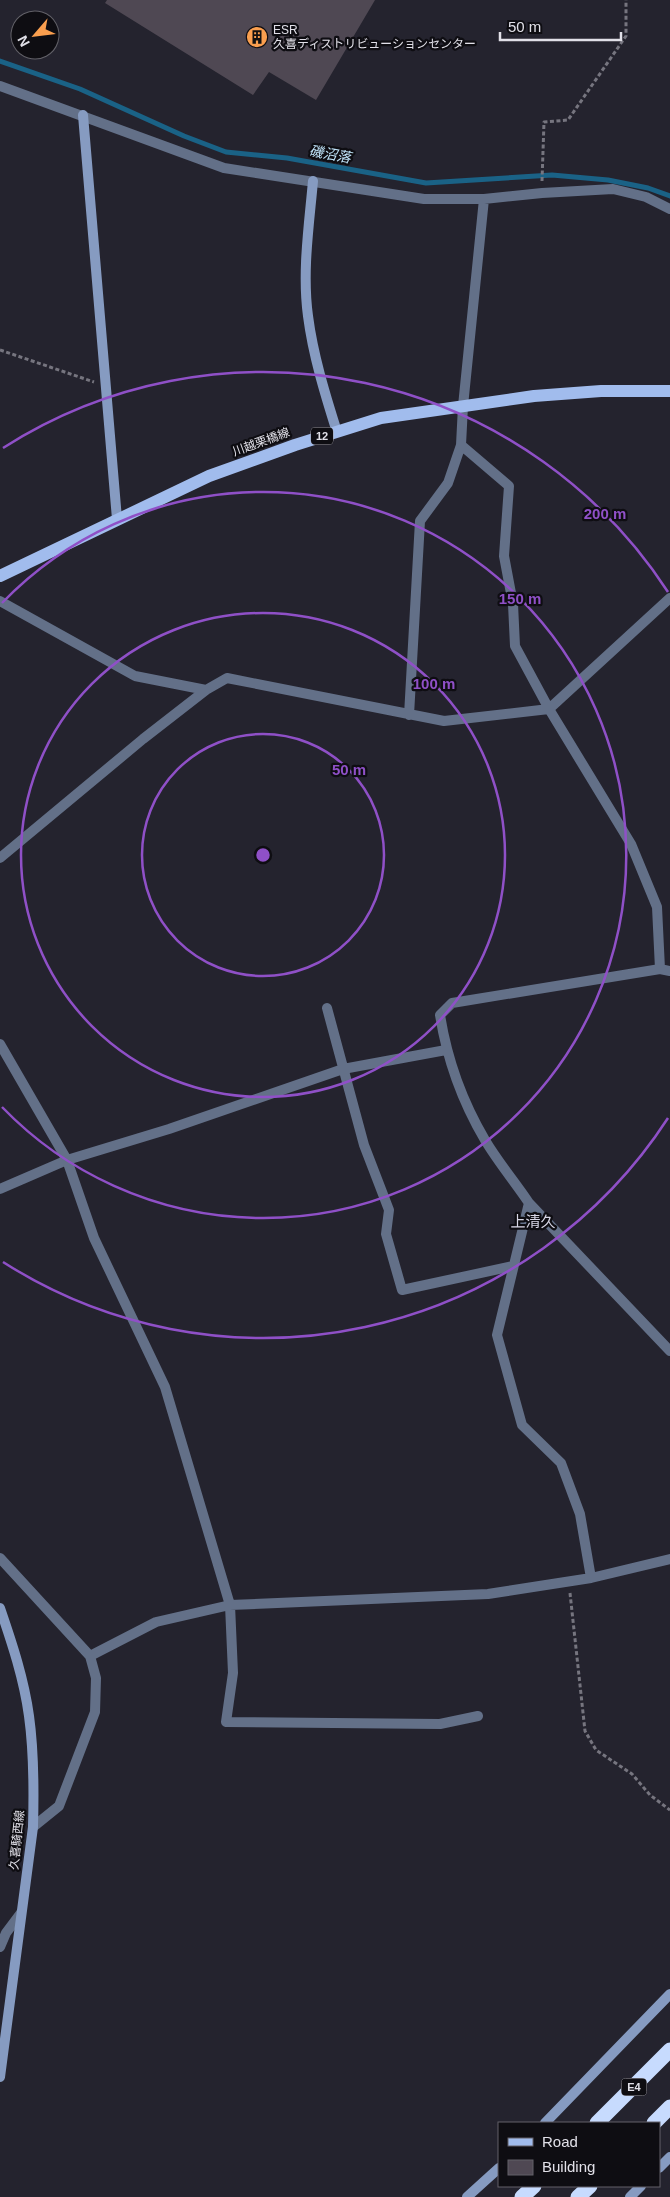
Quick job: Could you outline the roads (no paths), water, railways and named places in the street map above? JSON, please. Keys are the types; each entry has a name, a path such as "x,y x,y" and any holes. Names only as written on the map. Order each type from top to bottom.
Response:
{"highway":[{"name":"E4","path":"598,2122 670,2050"},
{"path":"655,2122 670,2107"},
{"path":"522,2197 533,2187"},
{"path":"578,2197 589,2187"}],"main road":[{"name":"川越栗橋線","path":"0,576 208,476 294,444 381,418 534,396 601,391 670,391"}],"street":[{"path":"0,86 224,168 424,199 484,199 613,189 646,197 670,209"},
{"path":"83,115 117,519"},
{"path":"313,182 306,263 307,315 320,374 336,432"},
{"path":"409,715 420,521 448,483 461,445 463,406 484,199"},
{"path":"461,445 509,486 504,556 513,604 514,646 549,709 631,844 657,907 665,970 452,1004 440,1015 446,1050 460,1089 485,1140 529,1203 670,1351"},
{"path":"0,858 206,690 227,678 444,721 549,709 670,598"},
{"path":"0,601 135,676 206,690"},
{"path":"327,1008 364,1144 389,1210 386,1234 402,1290 513,1266"},
{"path":"0,1044 68,1160 94,1238 165,1387 230,1605 233,1674 226,1722 440,1724 478,1716"},
{"path":"0,1189 68,1160 169,1129 343,1069 446,1050"},
{"path":"529,1203 496,1335 522,1425 561,1463 580,1514 591,1578"},
{"path":"0,1558 90,1656 96,1678 94,1712 59,1806 33,1828"},
{"path":"90,1656 156,1622 230,1605 488,1594 591,1578 670,1559"},
{"name":"久喜騎西線","path":"0,1608 15,1652 29,1716 34,1790 33,1828 0,2077"},
{"path":"0,1947 6,1933 21,1914"},
{"path":"546,2122 670,1994"},
{"path":"660,2167 670,2157"},
{"path":"467,2197 498,2169"},
{"path":"630,2197 640,2187"}],"waterway":[{"name":"磯沼落","path":"0,61 80,89 184,136 226,152 287,158 426,183 552,175 608,180 648,188 670,196"}],"place":[{"name":"ESR 久喜ディストリビューションセンター","path":"257,37"}],"district":[{"name":"上清久","path":"533,1222"}]}
